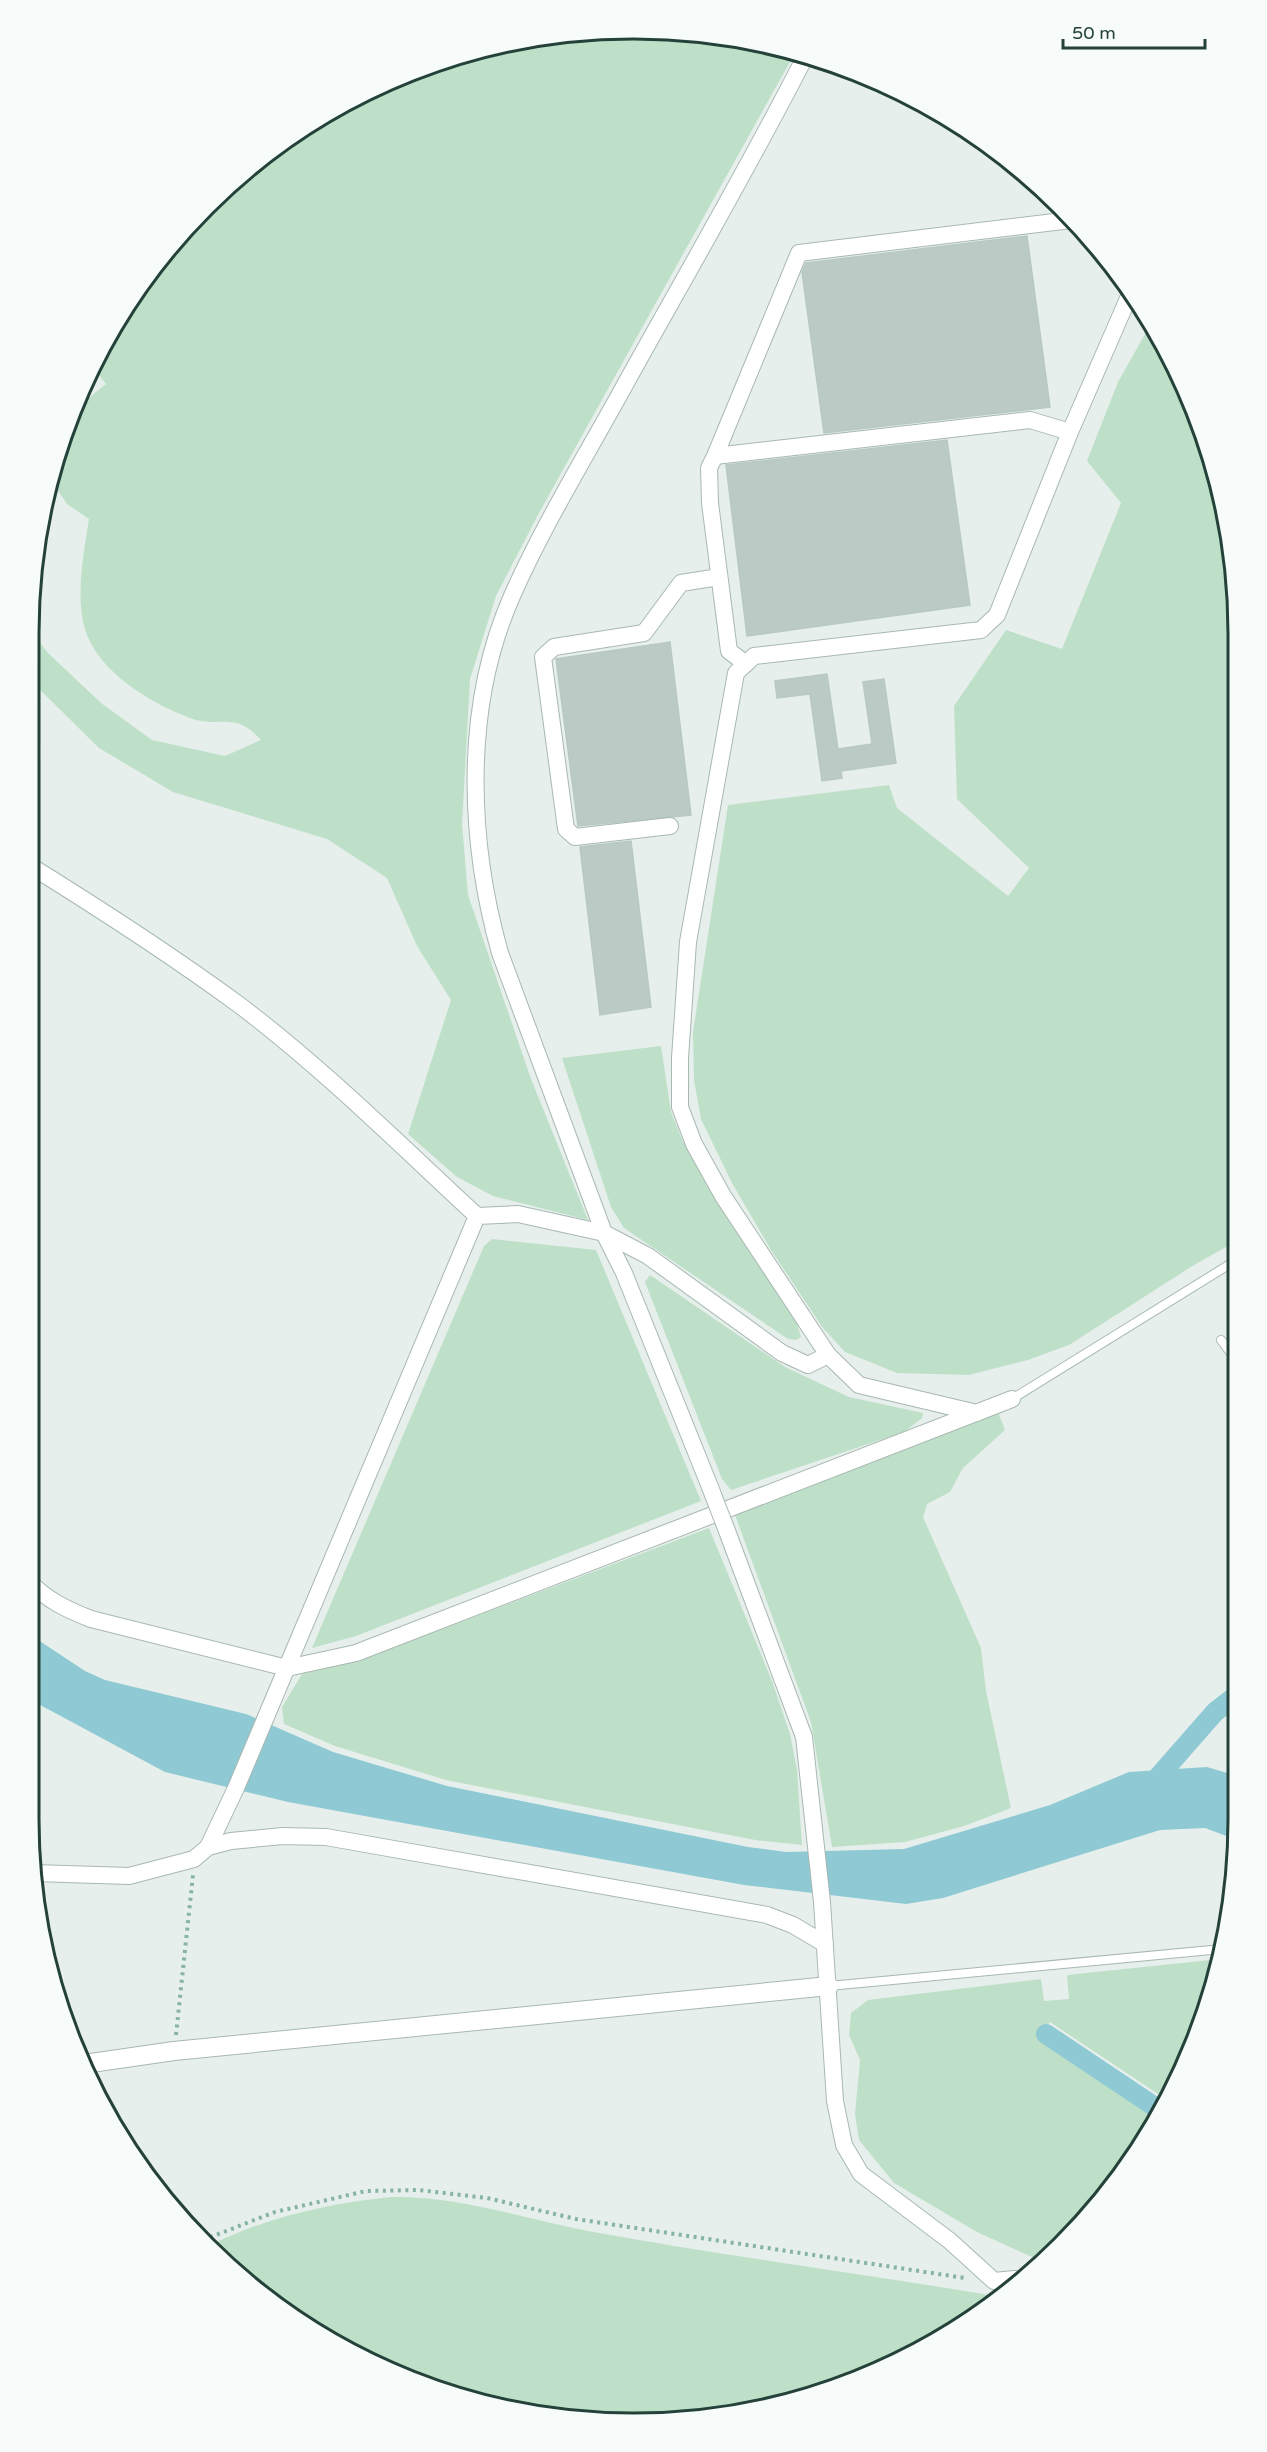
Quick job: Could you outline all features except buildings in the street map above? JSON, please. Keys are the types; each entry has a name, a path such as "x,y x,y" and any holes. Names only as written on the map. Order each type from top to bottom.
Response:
{"street":[{"path":"801,64 555,510 512,597 494,652 483,699 475,804 479,865 486,906 500,953 604,1233 624,1273 710,1487 804,1737 822,1902 835,2101 844,2145 861,2174 950,2241 994,2281 1006,2281"},
{"path":"746,664 729,651 710,503 709,468 799,253 1061,221"},
{"path":"977,1413 859,1385 828,1355 723,1196 694,1144 680,1107 680,1058 688,942 736,673 754,656 981,630 997,615 1127,301"},
{"path":"715,456 1030,420 1071,432"},
{"path":"670,826 575,837 567,829 543,657 554,647 644,633 681,583 719,577"},
{"path":"39,871 110,915 239,1005 338,1088 477,1215 518,1214 604,1233 648,1256 782,1353 808,1365 828,1355"},
{"path":"42,1873 129,1876 194,1859 208,1847 266,1718 477,1215"},
{"path":"39,1592 63,1607 91,1619 287,1668 356,1653 1012,1399"},
{"path":"208,1847 231,1841 283,1836 326,1837 767,1915 793,1925 825,1944"},
{"path":"92,2063 174,2052 829,1986"}],"lane":[{"path":"1012,1399 1228,1265"},
{"path":"1221,1340 1228,1349"},
{"path":"829,1986 1213,1950"}],"path":[{"path":"174,2052 194,1859"},
{"path":"211,2237 275,2212 366,2191 419,2190 487,2198 576,2219 788,2250 929,2275 994,2281"}],"green space":[{"path":"595,40 672,40 711,44 791,60 539,513 496,596 470,679 462,824 468,895 531,1079 588,1220 493,1196 457,1177 408,1134 451,1000 417,946 387,878 327,839 173,792 99,748 39,689 39,642 48,653 101,703 152,740 225,756 261,740 243,725 190,718 143,695 113,672 101,659 85,629 81,603 81,574 89,519 67,504 57,489 87,399 106,384 98,374 139,303 162,272 213,213 272,162 303,139 371,100 406,84 480,59 518,50"},
{"path":"1146,333 1167,371 1196,442 1217,518 1223,556 1228,634 1228,1246 1069,1345 1028,1360 969,1375 897,1373 845,1352 823,1328 771,1250 732,1183 701,1119 694,1080 693,1032 728,805 889,785 897,808 1008,896 1029,868 957,799 954,706 1006,630 1062,649 1121,503 1087,461 1118,382"},
{"path":"661,1046 671,1112 683,1142 796,1321 801,1337 796,1340 788,1339 624,1228 611,1207 562,1058"},
{"path":"492,1239 596,1250 701,1501 356,1636 312,1648 484,1246"},
{"path":"650,1275 785,1367 849,1397 923,1413 922,1418 904,1432 731,1490 722,1479 645,1282"},
{"path":"998,1412 1005,1430 963,1468 950,1492 927,1504 923,1517 981,1648 986,1691 1011,1808 964,1826 905,1842 832,1847 811,1722 735,1515"},
{"path":"709,1528 772,1681 790,1734 797,1770 802,1845 755,1840 446,1780 335,1746 284,1724 282,1707 302,1674 360,1660"},
{"path":"1211,1960 1183,2046 1159,2095 1050,2022 1037,2038 1149,2114 1128,2149 1105,2180 1054,2239 1033,2258 977,2232 894,2183 859,2140 855,2114 860,2060 849,2035 851,2013 868,2000 1041,1979 1044,2001 1069,1999 1067,1975"},
{"path":"391,2197 441,2200 639,2240 988,2295 964,2313 896,2352 861,2368 787,2393 749,2402 672,2412 595,2412 556,2408 480,2393 406,2368 371,2352 303,2313 272,2290 217,2242 274,2220 344,2203"}],"water":[{"path":"39,1641 85,1671 105,1680 246,1714 333,1752 447,1786 748,1847 786,1852 904,1849 1050,1805 1129,1772 1207,1767 1228,1773 1228,1836 1205,1828 1160,1830 943,1898 906,1904 744,1885 288,1802 165,1772 39,1704"}],"waterway":[{"path":"1151,1785 1215,1712 1228,1702"},
{"path":"1046,2034 1153,2106"}]}
